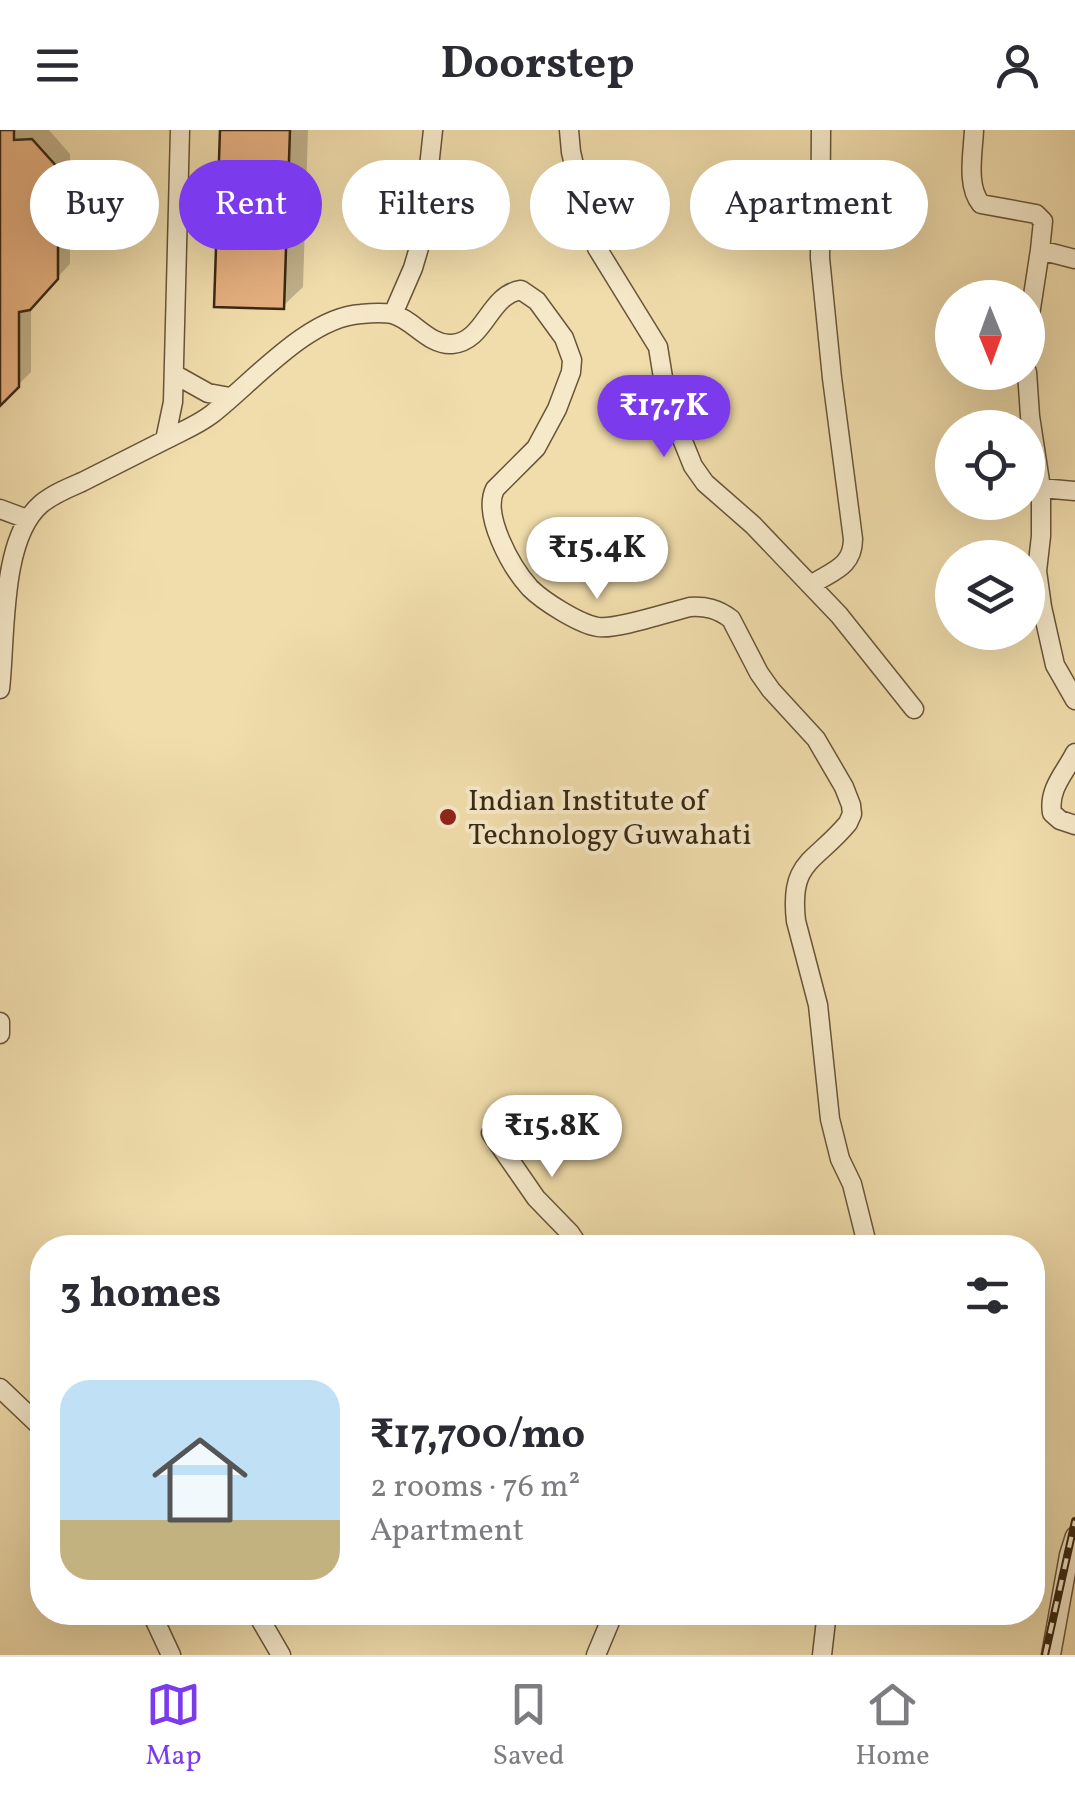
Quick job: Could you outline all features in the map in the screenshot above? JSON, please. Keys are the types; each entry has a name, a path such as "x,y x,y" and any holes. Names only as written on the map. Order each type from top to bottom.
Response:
{"street":[{"path":"165,440 173,402 180,130"},
{"path":"393,314 413,268 420,240 433,130"},
{"path":"569,130 571,152 597,248 658,347 667,402 693,466 705,483 753,525 811,585 914,709"},
{"path":"811,585 848,561 854,539 820,258 821,130"},
{"path":"974,130 975,196 982,204 1036,214 1043,221 1035,280"},
{"path":"1040,250 1075,258"},
{"path":"0,689 15,546 27,519 41,504 208,417 318,326 345,315 393,314 439,342 452,344 466,340 502,298 521,290 537,301 564,338 572,360 557,409 536,448 492,496 491,516 516,569 530,588 592,626 612,627 690,607 703,606 723,613 741,636 758,673 816,738 851,805 848,823 806,865 794,888 794,904 822,1026 835,1144 865,1235"},
{"path":"174,374 208,393 230,397"},
{"path":"1045,488 1075,491"},
{"path":"0,510 27,519"},
{"path":"1041,520 1037,571 1042,607 1055,665 1075,700"},
{"path":"1075,753 1050,802 1052,813 1075,825"},
{"path":"0,1022 0,1034"},
{"path":"492,1133 536,1198 571,1235"},
{"path":"0,1388 30,1417"},
{"path":"1051,1655 1075,1536"},
{"path":"157,1625 171,1655"},
{"path":"263,1625 280,1655"},
{"path":"596,1655 609,1625"},
{"path":"822,1655 825,1625"}],"building":[{"path":"0,130 14,130 14,140 32,139 51,160 30,160 30,250 58,250 58,279 30,310 19,312 19,387 0,406"},
{"path":"220,130 290,130 289,160 219,160"},
{"path":"216,250 286,250 284,309 214,307"}],"railway":[{"path":"1045,1655 1075,1521"}],"place":[{"name":"Indian Institute of Technology Guwahati","path":"448,817"}]}
